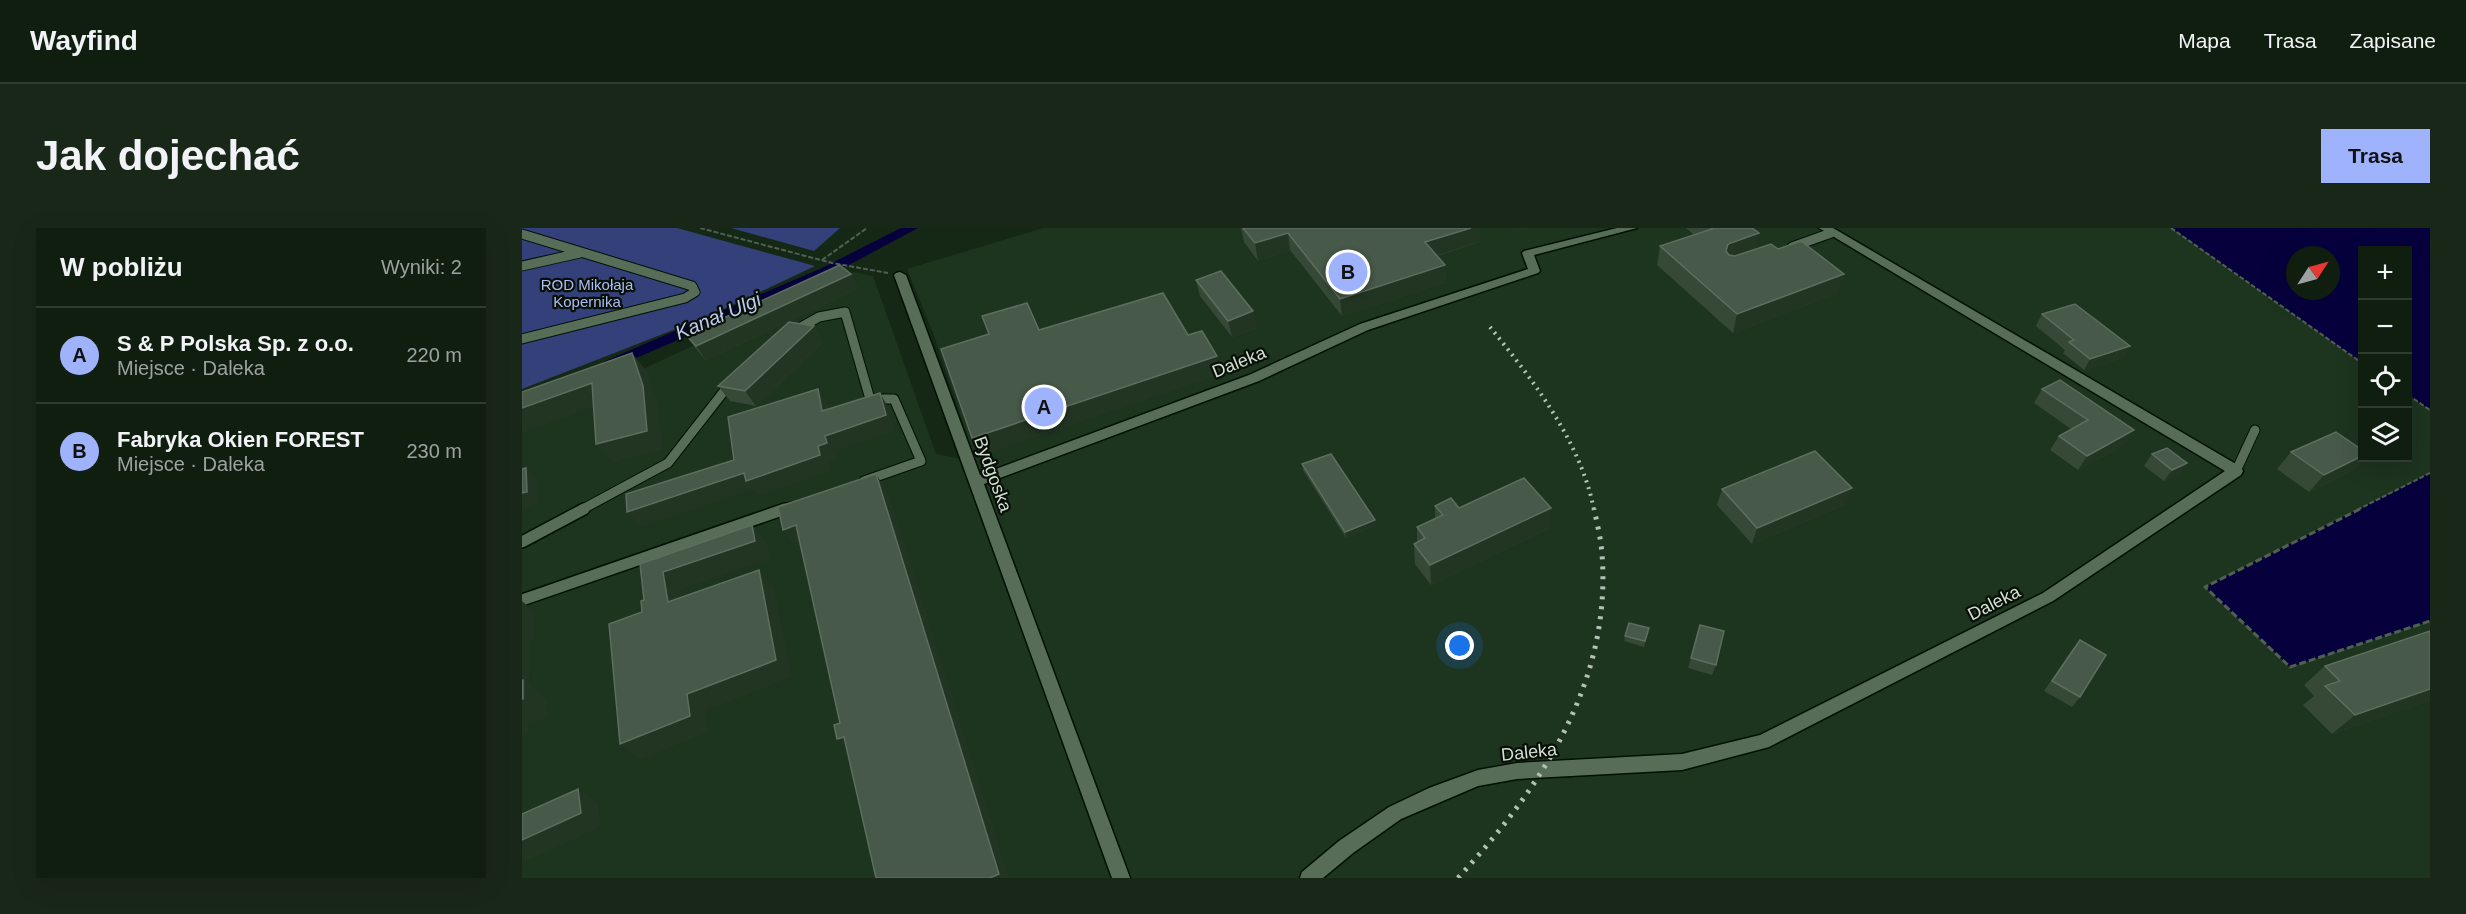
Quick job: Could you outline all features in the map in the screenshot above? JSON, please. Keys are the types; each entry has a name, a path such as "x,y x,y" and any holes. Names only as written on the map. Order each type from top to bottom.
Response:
{"street":[{"name":"Daleka","path":"975,482 1254,378 1364,327 1534,271 1528,253 1631,228"},
{"path":"1828,231 2236,471"},
{"name":"Bydgoska","path":"900,275 1121,878"},
{"name":"Daleka","path":"1309,878 1346,847 1395,813 1435,794 1478,778 1517,771 1682,762 1763,742 2048,597 2236,471"}],"lane":[{"path":"1782,250 1828,231"},
{"path":"522,234 692,286 695,292 685,298 522,339"},
{"path":"546,261 556,256 561,246"},
{"path":"522,266 583,252"},
{"path":"788,334 819,317 844,312 870,399 894,399 899,409 921,461 853,485"},
{"path":"522,542 668,463 742,369"},
{"path":"2236,471 2255,430"},
{"path":"522,600 797,504"}],"path":[{"path":"700,228 832,263 900,275"},
{"path":"821,260 867,228"},
{"path":"2171,228 2358,360"},
{"path":"2412,398 2430,410"},
{"path":"2430,473 2205,587 2290,667 2430,621"}],"shaded area":[{"path":"1043,228 2171,228 2358,360 2358,462 2412,462 2412,398 2430,410 2430,473 2205,587 2290,667 2430,621 2430,878 522,878 522,413 645,368 853,272 873,276 936,454 976,462 933,333 907,269"},
{"path":"2171,228 2430,228 2430,410 2412,398 2412,246 2358,246 2358,360"},
{"path":"2430,473 2430,621 2290,667 2205,587"}],"green space":[{"name":"ROD Mikołaja Kopernika","path":"522,228 677,228 815,266 709,316 522,389"},
{"path":"731,228 840,228 814,251"}],"building":[{"path":"1243,228 1471,228 1425,242 1445,265 1340,299 1288,233 1255,243"},
{"path":"1711,228 1752,228 1759,233 1728,244 1726,251 1729,255 1735,256 1771,244 1778,249 1801,241 1844,274 1737,314 1660,246"},
{"path":"840,265 851,274 696,346 686,335"},
{"path":"1221,271 1253,311 1228,321 1196,280"},
{"path":"1163,293 1188,335 1202,331 1217,356 972,438 941,349 989,334 982,316 1027,303 1039,330"},
{"path":"2075,304 2130,346 2090,359 2069,342 2074,340 2042,314"},
{"path":"789,322 814,326 745,391 718,386"},
{"path":"632,353 643,386 647,431 596,444 592,383 522,408 522,392"},
{"path":"2060,380 2134,430 2087,456 2059,436 2088,420 2042,389"},
{"path":"818,389 822,411 880,393 886,415 825,436 827,443 818,446 820,455 746,481 744,473 627,512 626,494 734,460 728,417"},
{"path":"2336,432 2358,447 2358,458 2324,475 2291,452"},
{"path":"2167,448 2187,463 2172,470 2152,454"},
{"path":"1815,451 1852,488 1757,528 1722,489"},
{"path":"1331,454 1375,520 1345,532 1302,464"},
{"path":"526,468 527,492 522,493 522,469"},
{"path":"876,474 999,874 990,878 876,878 844,737 837,739 834,725 840,723 796,525 783,530 778,507"},
{"path":"1524,478 1551,508 1430,565 1414,544 1425,538 1417,527 1443,515 1435,506 1451,498 1459,508"},
{"path":"752,525 755,541 663,572 668,602 759,570 776,660 687,694 690,716 620,744 609,624 642,612 641,601 644,600 640,564"},
{"path":"1629,623 1649,628 1645,641 1625,636"},
{"path":"1700,625 1724,631 1716,665 1691,658"},
{"path":"2430,631 2430,689 2355,715 2325,686 2340,681 2325,666"},
{"path":"2080,640 2106,655 2080,697 2052,681"},
{"path":"578,789 581,813 522,840 522,814"}],"waterway":[{"name":"Kanał Ulgi","path":"610,364 827,271 911,228"}],"railway":[{"path":"1490,327 1523,368 1567,436 1588,485 1594,510"},
{"path":"1458,878 1517,807 1543,770 1565,730 1583,689 1595,646 1602,601 1602,554 1594,509"}],"place":[{"name":"Fabryka Okien FOREST","path":"1348,272"},
{"name":"S & P Polska Sp. z o.o.","path":"1044,407"}]}
